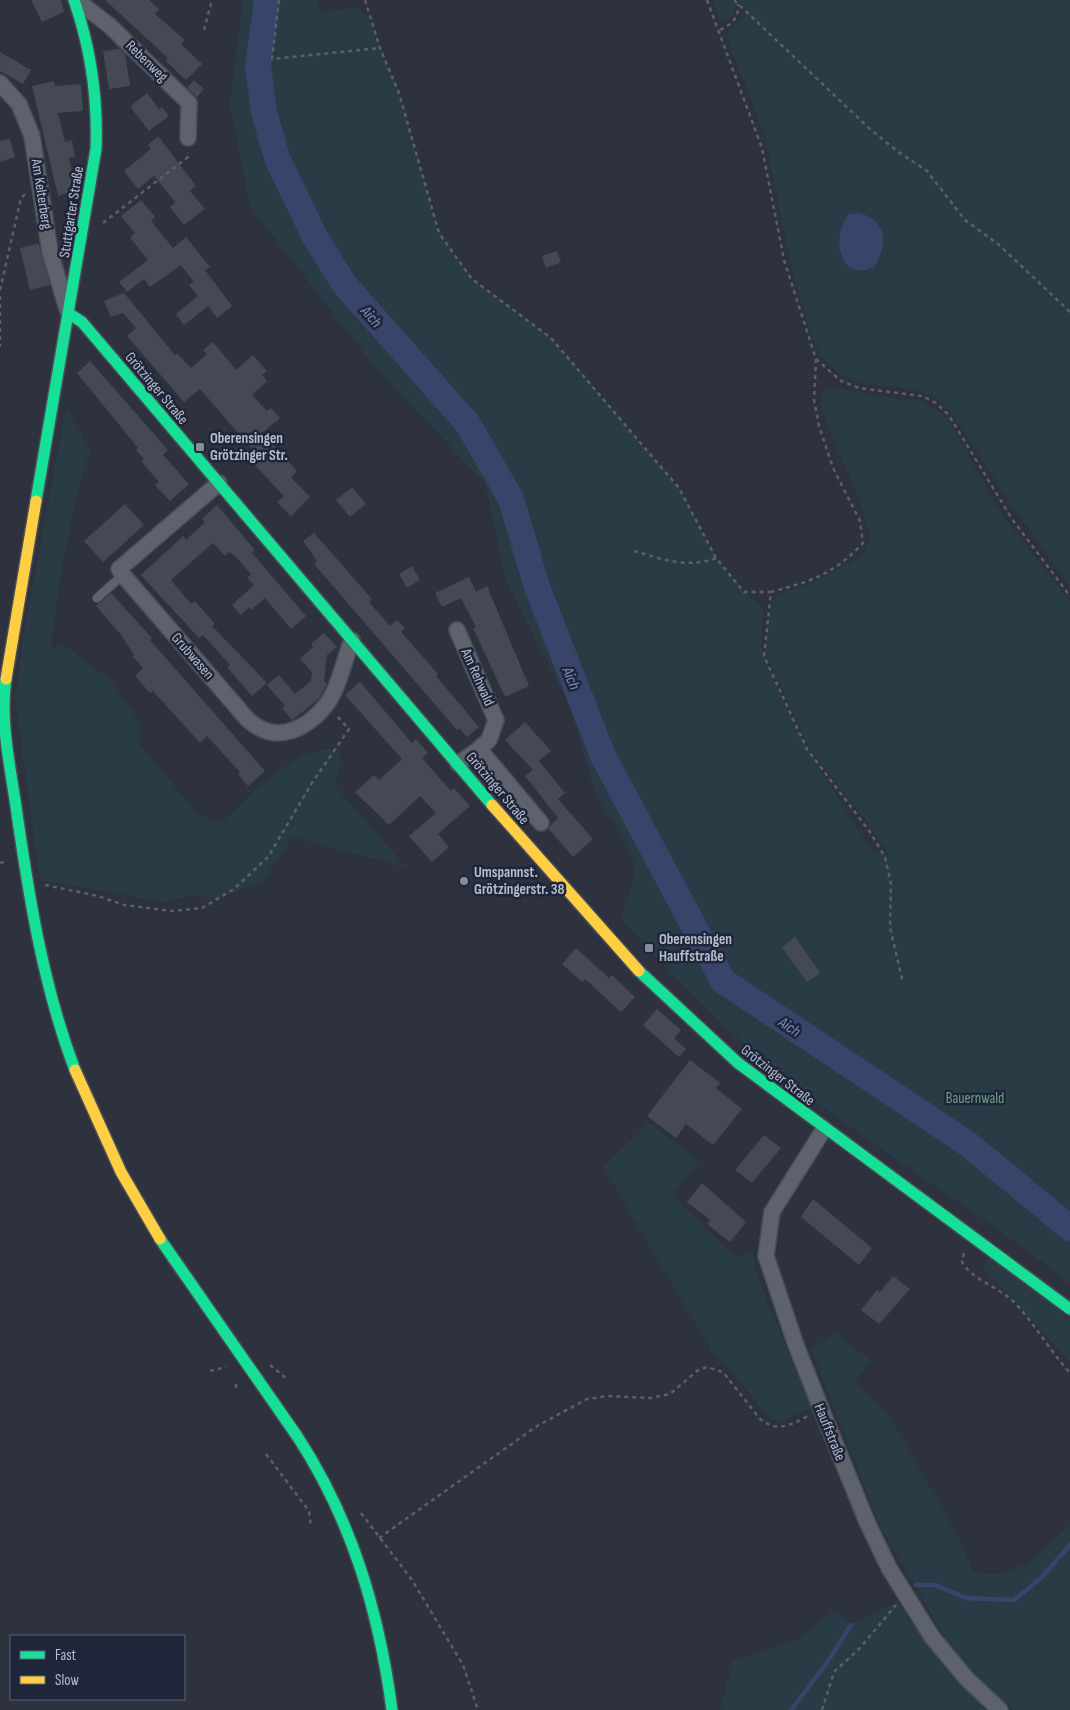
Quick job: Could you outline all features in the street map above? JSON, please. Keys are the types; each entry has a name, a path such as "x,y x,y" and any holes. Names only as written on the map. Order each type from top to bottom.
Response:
{"main road":[{"name":"Stuttgarter Straße","path":"75,0 84,27 94,76 98,114 96,149 2,696 5,730 27,883 47,983 71,1060 96,1119 121,1172 154,1230 190,1286 285,1418 334,1499 364,1574 377,1620 388,1671 392,1710"},
{"name":"Grötzinger Straße","path":"68,313 82,322 532,851 651,984 718,1047 824,1129 973,1236 1070,1309"}],"street":[{"name":"Rebenweg","path":"75,0 110,25 189,103 188,138"},
{"name":"Am Kelterberg","path":"0,83 19,104 32,136 50,252 68,313"},
{"path":"123,575 119,569 219,483"},
{"name":"Grubwasen","path":"123,575 252,724 263,730 286,734 298,729 326,704 352,640"},
{"name":"Am Rehwald","path":"457,630 496,720 489,740 458,764"},
{"path":"479,749 541,823"},
{"name":"Hauffstraße","path":"824,1129 772,1212 766,1256 796,1345 821,1410 867,1522 889,1568 932,1637 967,1680 1000,1710"}],"lane":[{"path":"96,598 123,575"}],"path":[{"path":"204,30 212,0"},
{"path":"279,0 272,59 380,48"},
{"path":"365,0 380,48 399,93 439,233 472,279 551,338 680,488 716,558 744,592 770,592 814,580 850,557 863,543 860,521 833,468 819,426 814,400 816,359 784,260 762,148 720,30 707,0"},
{"path":"734,0 870,129 896,151 927,171 965,220 998,244 1070,312"},
{"path":"720,30 728,26 736,18 738,4"},
{"path":"83,232 97,228 188,157 188,138"},
{"path":"0,290 20,198 40,178"},
{"path":"0,296 0,347"},
{"path":"816,359 841,381 859,388 922,396 936,403 948,414 1012,519 1070,596"},
{"path":"634,551 668,561 698,564 716,558"},
{"path":"770,592 764,656 807,748 870,832 885,857 892,884 890,927 903,983"},
{"path":"27,883 79,891 124,905 173,911 202,908 234,888 268,857 312,783 349,730 326,704"},
{"path":"973,1236 962,1256 965,1269 999,1289 1014,1303 1070,1373"},
{"path":"210,1371 229,1366"},
{"path":"379,1538 537,1426 587,1399 608,1396 650,1398 670,1394 697,1370 707,1367 724,1372 760,1419 774,1427 784,1428 821,1410"},
{"path":"266,1454 309,1511 311,1527"},
{"path":"360,1510 412,1580 463,1665 478,1710"},
{"path":"822,1710 834,1672 859,1648 906,1593"}],"green space":[{"name":"Bauernwald","path":"243,0 259,0 259,13 266,13 270,0 316,0 320,13 356,7 370,21 399,93 439,233 472,279 551,338 679,488 716,558 744,592 763,607 761,646 778,690 807,749 873,853 889,855 871,827 809,747 766,654 766,627 774,597 823,578 865,553 870,536 860,501 821,410 823,392 836,387 873,396 922,401 943,415 957,434 995,505 1070,602 1070,1283 998,1230 850,1127 757,1055 716,1018 621,919 629,895 636,861 594,790 569,703 506,581 485,483 375,367 250,206 230,104"},
{"path":"713,0 731,0 736,5 734,15 721,21"},
{"path":"738,0 1070,0 1070,587 1009,501 951,411 934,397 911,389 862,383 841,375 820,356 810,332 793,276 765,136 726,35 749,11"},
{"path":"66,408 90,451 76,500 66,550 57,600 51,651 62,644 111,680 142,726 136,740 197,813 220,824 259,787 292,762 308,754 324,750 339,751 341,765 335,786 407,868 293,837 262,882 217,898 189,896 164,902 40,880 15,699 24,632"},
{"path":"649,1123 699,1161 673,1195 736,1258 753,1251 757,1275 811,1408 779,1422 767,1416 730,1369 713,1353 603,1167"},
{"path":"989,1258 1070,1317 1070,1362 983,1267"},
{"path":"836,1333 871,1361 855,1381 890,1417 958,1536 973,1571 993,1575 1028,1564 1070,1525 1070,1710 1014,1710 996,1696 951,1648 879,1524 811,1349"},
{"path":"897,1602 939,1660 986,1710 720,1710 733,1661 799,1638 835,1610 851,1625"}],"water":[{"path":"259,0 270,0 266,14 259,13"},
{"path":"859,213 875,221 883,234 882,250 874,267 862,271 853,269 846,264 841,255 839,245 843,223 849,214"}],"building":[{"path":"31,0 61,0 64,12 42,22"},
{"path":"105,0 149,0 159,9 155,14 185,40 181,44 202,64 186,80 166,61 168,58"},
{"path":"120,49 125,54 130,86 109,89 103,51"},
{"path":"0,52 31,70 23,84 0,71"},
{"path":"194,80 204,89 197,97 187,88"},
{"path":"54,81 55,86 81,84 83,111 58,113 65,142 72,140 75,157 69,158 76,190 58,196 32,86"},
{"path":"147,93 159,109 162,107 169,116 149,131 132,109 132,105"},
{"path":"158,136 196,186 190,191 205,209 184,225 170,207 175,202 154,176 138,189 124,171 151,149 148,145"},
{"path":"10,139 15,157 0,162 0,141"},
{"path":"141,200 155,217 151,221 173,248 186,237 210,267 205,270 232,306 217,318 208,306 184,325 176,314 198,296 189,285 194,282 181,265 150,287 144,279 127,292 119,282 148,260 130,238 135,233 121,216"},
{"path":"39,244 50,285 30,290 20,248"},
{"path":"557,251 561,262 546,268 542,256"},
{"path":"124,293 175,355 177,353 191,368 207,354 203,350 213,342 236,370 253,355 267,371 262,375 267,381 252,395 267,411 271,408 280,418 262,433 297,471 291,477 310,497 291,516 277,502 284,496 251,461 258,456 200,389 184,402 127,336 136,328 123,313 111,317 104,301"},
{"path":"90,361 168,450 163,455 189,484 170,501 155,485 159,482 141,461 144,459 136,450 138,448 77,373"},
{"path":"352,487 366,504 350,517 336,500"},
{"path":"125,504 144,525 103,562 84,541"},
{"path":"217,505 255,550 252,553 306,616 291,629 265,598 251,610 249,607 241,615 232,605 254,585 247,578 251,574 234,555 229,552 225,556 213,543 171,580 191,604 195,601 215,624 212,626 267,683 252,696 227,667 230,665 203,635 199,638 141,575 183,536 186,540 205,522 202,519"},
{"path":"314,533 372,599 369,602 390,626 397,620 405,628 401,632 438,674 436,676 479,727 467,737 459,728 457,730 314,564 317,561 303,541"},
{"path":"412,566 420,580 407,588 399,574"},
{"path":"469,577 476,592 487,586 529,686 505,697 473,628 476,627 461,598 442,607 435,593"},
{"path":"111,593 152,638 150,640 265,771 248,786 238,774 240,772 207,736 200,743 153,691 150,693 135,676 143,668 132,656 134,655 121,635 96,606"},
{"path":"324,633 337,647 327,655 324,681 327,684 319,699 292,720 282,708 285,706 267,685 279,675 295,694 311,681 312,672 300,659 313,647 311,644"},
{"path":"360,682 412,743 416,739 428,753 422,758 451,791 454,788 470,806 438,834 449,847 432,862 409,836 436,813 420,796 389,825 355,792 374,775 379,780 402,759 345,695"},
{"path":"525,722 551,751 539,761 565,793 558,799 593,839 573,857 548,828 558,818 525,776 533,770 505,740"},
{"path":"795,937 820,973 807,982 782,947"},
{"path":"576,948 609,978 612,975 635,997 621,1012 585,979 582,982 562,964"},
{"path":"657,1009 681,1030 674,1038 686,1049 679,1057 643,1025"},
{"path":"690,1060 720,1083 716,1088 742,1109 713,1145 686,1124 676,1138 647,1116"},
{"path":"764,1135 781,1148 752,1183 735,1170"},
{"path":"702,1183 746,1222 730,1242 707,1224 710,1220 687,1202"},
{"path":"813,1199 872,1248 859,1265 801,1217"},
{"path":"893,1276 910,1289 879,1324 861,1310 877,1290 880,1292"}],"waterway":[{"name":"Aich","path":"267,0 258,66 264,112 277,158 315,237 344,284 468,424 511,499 537,587 603,756 723,981 968,1144 1070,1228"},
{"path":"916,1585 935,1585 966,1598 1014,1600 1041,1578 1070,1545"},
{"path":"791,1710 826,1664 851,1625"}],"traffic: fast":[{"path":"36,501 96,149 96,111 92,73 85,37 74,0"},
{"path":"68,313 82,322 492,805"},
{"path":"6,679 4,694 6,739 31,902 45,970 63,1037 75,1070"},
{"path":"639,971 738,1063 1070,1309"},
{"path":"160,1239 297,1436 333,1500 348,1534 371,1602 392,1710"}],"traffic: slow":[{"path":"6,679 36,501"},
{"path":"492,805 639,971"},
{"path":"75,1070 121,1172 160,1239"}],"place":[{"name":"Oberensingen Grötzinger Str.","path":"200,447"},
{"name":"Umspannst. Grötzingerstr. 38","path":"464,881"},
{"name":"Oberensingen Hauffstraße","path":"649,948"}]}
